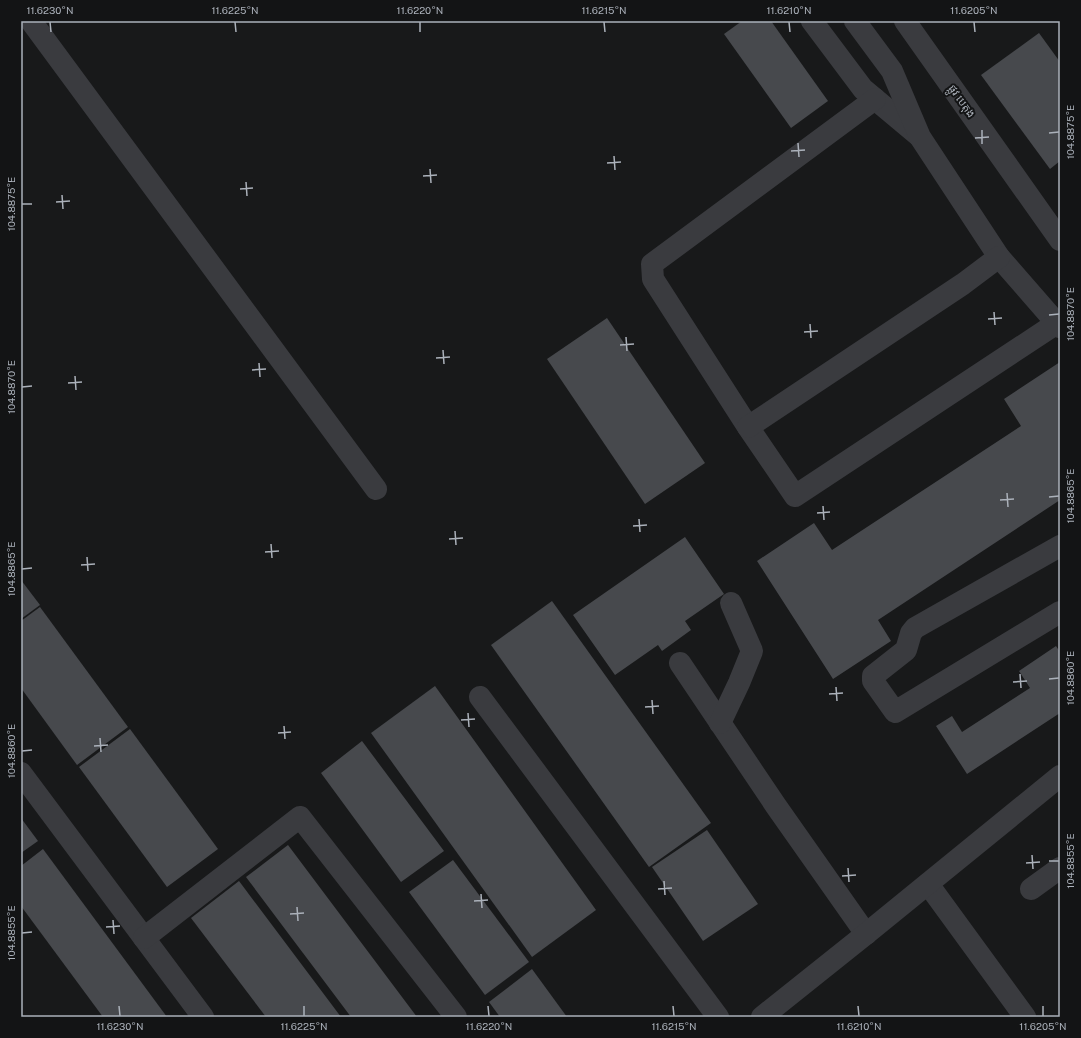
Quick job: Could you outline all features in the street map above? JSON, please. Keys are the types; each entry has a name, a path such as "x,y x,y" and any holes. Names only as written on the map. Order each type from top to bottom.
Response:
{"street":[{"path":"31,21 376,489"},
{"path":"812,21 863,89 920,137"},
{"path":"855,21 892,71 920,137 999,257 1059,325 795,496 748,427 653,279 652,264 875,99"},
{"name":"ផ្លូវ បេតុង","path":"905,21 1060,240"},
{"path":"748,427 963,284 999,257"},
{"path":"1060,546 916,628 911,633 906,650 873,676 873,681 895,712 1060,612"},
{"path":"720,723 752,651 731,603"},
{"path":"680,663 866,934"},
{"path":"480,697 718,1017"},
{"path":"21,773 203,1017"},
{"path":"768,1015 928,884 1056,787"},
{"path":"144,938 300,817 456,1017"},
{"path":"1031,889 1060,868"},
{"path":"928,884 1025,1017"}],"building":[{"path":"742,21 771,21 828,101 791,128 724,34"},
{"path":"1039,33 1060,62 1060,161 1050,169 981,75"},
{"path":"607,318 705,463 645,504 547,359"},
{"path":"1060,362 1060,500 878,620 891,641 833,679 757,561 814,523 832,550 1021,426 1004,399"},
{"path":"685,537 724,594 685,621 691,630 662,651 658,645 615,675 573,615"},
{"path":"21,580 40,605 21,619"},
{"path":"552,601 711,823 649,867 491,645"},
{"path":"40,607 128,727 77,765 21,688 21,621"},
{"path":"1056,646 1060,652 1060,713 967,774 936,726 952,716 962,732 1030,688 1019,671"},
{"path":"435,686 596,910 532,957 371,733"},
{"path":"130,729 218,849 167,887 79,767"},
{"path":"362,741 444,851 401,882 321,773"},
{"path":"21,818 38,841 21,853"},
{"path":"707,830 758,904 703,941 652,867"},
{"path":"288,845 417,1017 351,1017 246,877"},
{"path":"43,849 167,1017 103,1017 21,906 21,866"},
{"path":"453,860 529,962 485,995 409,892"},
{"path":"239,881 341,1017 266,1017 191,918"},
{"path":"532,969 567,1017 500,1017 489,1002"}]}
